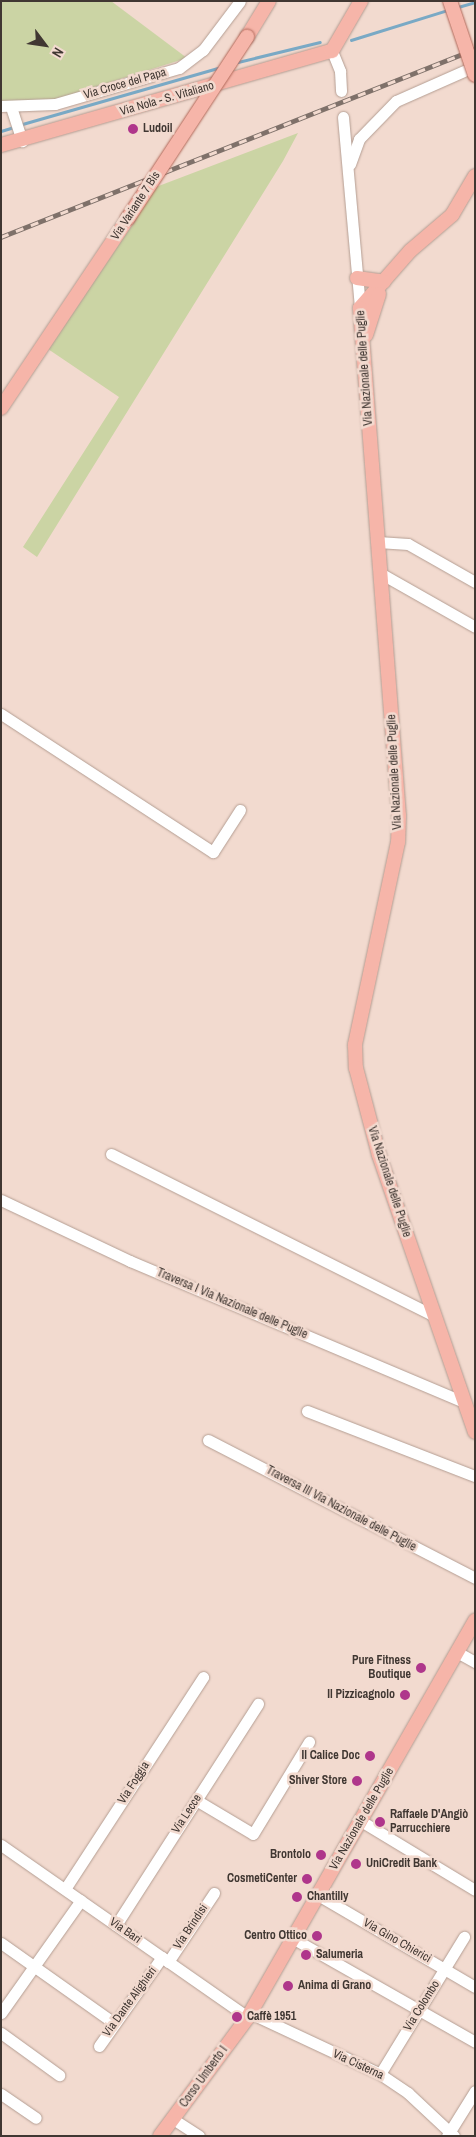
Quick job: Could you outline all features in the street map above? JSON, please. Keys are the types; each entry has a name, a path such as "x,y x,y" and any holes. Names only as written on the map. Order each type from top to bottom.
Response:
{"main road":[{"name":"Via Variante 7 Bis","path":"1,408 128,218 269,1"},
{"path":"332,52 361,1"},
{"path":"450,1 475,75"},
{"name":"Via Nola - S. Vitaliano","path":"1,145 19,131 332,52"},
{"path":"360,304 452,215 475,176"},
{"path":"357,278 384,282"},
{"path":"362,346 384,282"},
{"name":"Via Nazionale delle Puglie","path":"360,304 399,816 398,842 358,1015 356,1068 379,1155 475,1432"},
{"name":"Via Nazionale delle Puglie","path":"249,2015 475,1620"},
{"name":"Corso Umberto I","path":"160,2136 249,2015"}],"street":[{"name":"Via Croce del Papa","path":"19,131 6,106 55,104 179,68 203,50 240,1"},
{"path":"332,52 340,71 341,91"},
{"path":"348,181 359,140 396,101 475,66"},
{"name":"Via Nazionale delle Puglie","path":"343,117 360,304"},
{"path":"378,542 408,544 475,582"},
{"path":"380,572 475,627"},
{"path":"1,714 213,852 240,810"},
{"path":"111,1154 434,1316"},
{"name":"Traversa I Via Nazionale delle Puglie","path":"1,1200 130,1261 464,1402"},
{"path":"307,1411 475,1476"},
{"name":"Traversa III Via Nazionale delle Puglie","path":"208,1440 475,1578"},
{"path":"457,1652 475,1662"},
{"name":"Via Foggia","path":"65,1889 203,1677"},
{"name":"Via Lecce","path":"116,1925 258,1704"},
{"path":"196,1800 253,1834 309,1742"},
{"path":"361,1821 475,1890"},
{"name":"Via Bari","path":"1,1845 165,1960 249,2015"},
{"name":"Via Brindisi","path":"165,1960 214,1893"},
{"name":"Via Gino Chierici","path":"318,1895 475,1987"},
{"path":"1,2013 81,1900"},
{"name":"Via Colombo","path":"380,2074 464,1937"},
{"path":"294,1939 475,2042"},
{"path":"1,1943 114,2023"},
{"name":"Via Dante Alighieri","path":"99,2046 114,2023 165,1960"},
{"name":"Via Cisterna","path":"249,2015 380,2074 408,2093 450,2135"},
{"path":"1,2033 59,2075"},
{"path":"450,2135 475,2091"},
{"path":"1,2094 36,2118"},
{"path":"173,2119 199,2136"}],"green space":[{"path":"1,1 111,1 187,58 44,103 1,102"},
{"path":"298,133 283,161 37,557 23,547 119,397 48,349 156,187"}],"waterway":[{"path":"458,7 475,2"},
{"path":"351,40 448,10"},
{"path":"238,62 320,42"},
{"path":"19,125 221,67"},
{"path":"1,131 14,127"}],"railway":[{"path":"1,237 475,49"}],"place":[{"name":"Ludoil","path":"133,129"},
{"name":"Pure Fitness Boutique","path":"421,1668"},
{"name":"Il Pizzicagnolo","path":"405,1695"},
{"name":"Il Calice Doc","path":"370,1756"},
{"name":"Shiver Store","path":"357,1781"},
{"name":"Raffaele D'Angiò Parrucchiere","path":"380,1822"},
{"name":"Brontolo","path":"321,1855"},
{"name":"UniCredit Bank","path":"356,1864"},
{"name":"CosmetiCenter","path":"307,1879"},
{"name":"Chantilly","path":"297,1897"},
{"name":"Centro Ottico","path":"317,1936"},
{"name":"Salumeria","path":"306,1955"},
{"name":"Anima di Grano","path":"288,1986"},
{"name":"Caffè 1951","path":"237,2017"}]}
